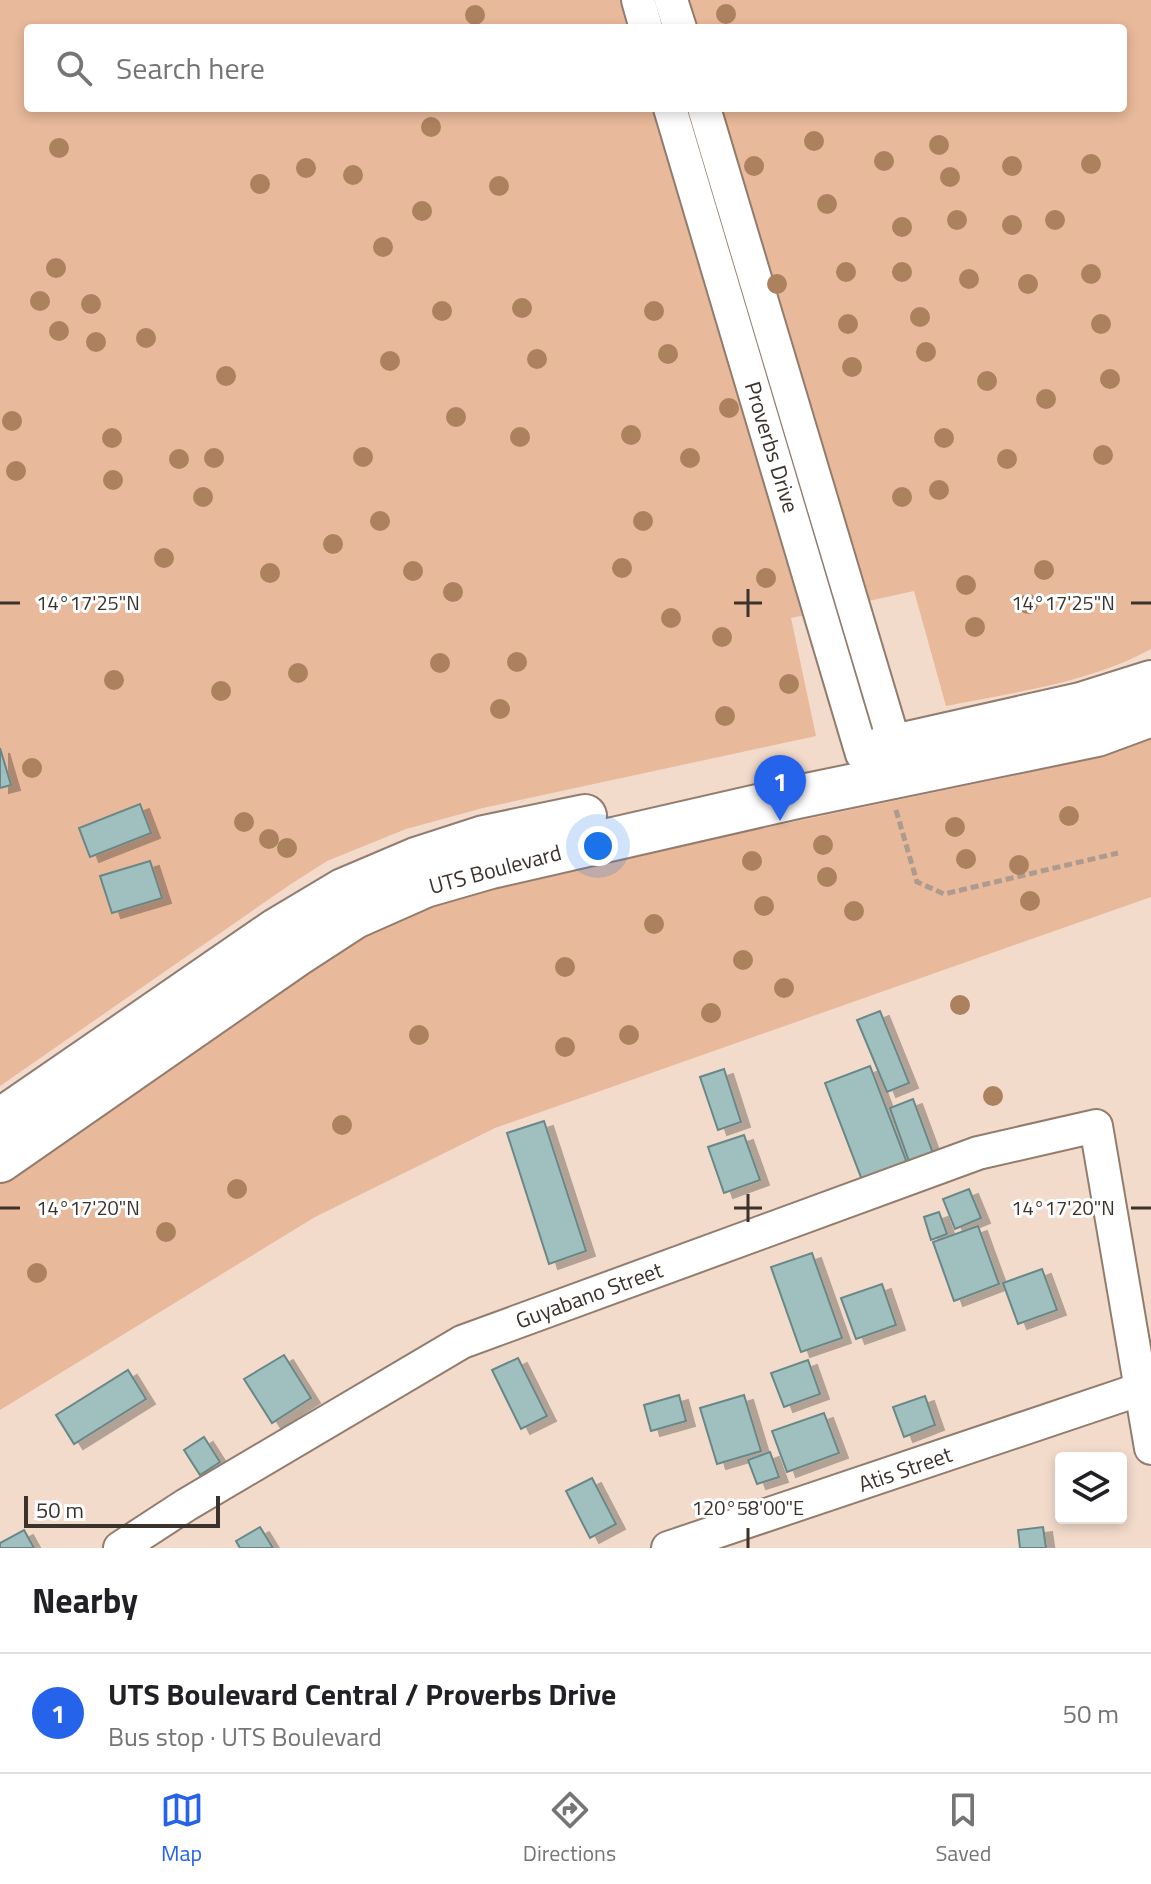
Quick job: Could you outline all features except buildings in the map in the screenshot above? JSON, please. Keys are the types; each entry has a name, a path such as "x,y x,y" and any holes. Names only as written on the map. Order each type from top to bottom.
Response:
{"main road":[{"name":"UTS Boulevard","path":"0,1161 355,917 425,886 1151,682"},
{"name":"UTS Boulevard","path":"0,1120 276,930 343,890 416,859 484,837 882,759 1097,735 1151,715"}],"street":[{"path":"638,0 645,24"},
{"path":"671,0 679,24"},
{"name":"Proverbs Drive","path":"671,112 882,759"},
{"name":"Proverbs Drive","path":"705,112 882,759"},
{"name":"Guyabano Street","path":"120,1548 186,1505 462,1342 978,1153 1096,1126 1141,1389"},
{"path":"1141,1389 1151,1448"},
{"name":"Atis Street","path":"668,1548 1141,1389"}],"path":[{"path":"882,759 917,882 944,894 1118,853"}],"shaded area":[{"path":"0,0 1151,0 1151,649 1127,661 1077,678 946,706 914,591 791,618 816,736 483,808 406,829 327,861 0,1086"},
{"path":"1151,737 1151,897 495,1128 315,1217 0,1410 0,1182 334,952 416,913 501,883 1003,778 1107,754"}],"place":[{"name":"UTS Boulevard Central / Proverbs Drive","path":"780,821"}]}
